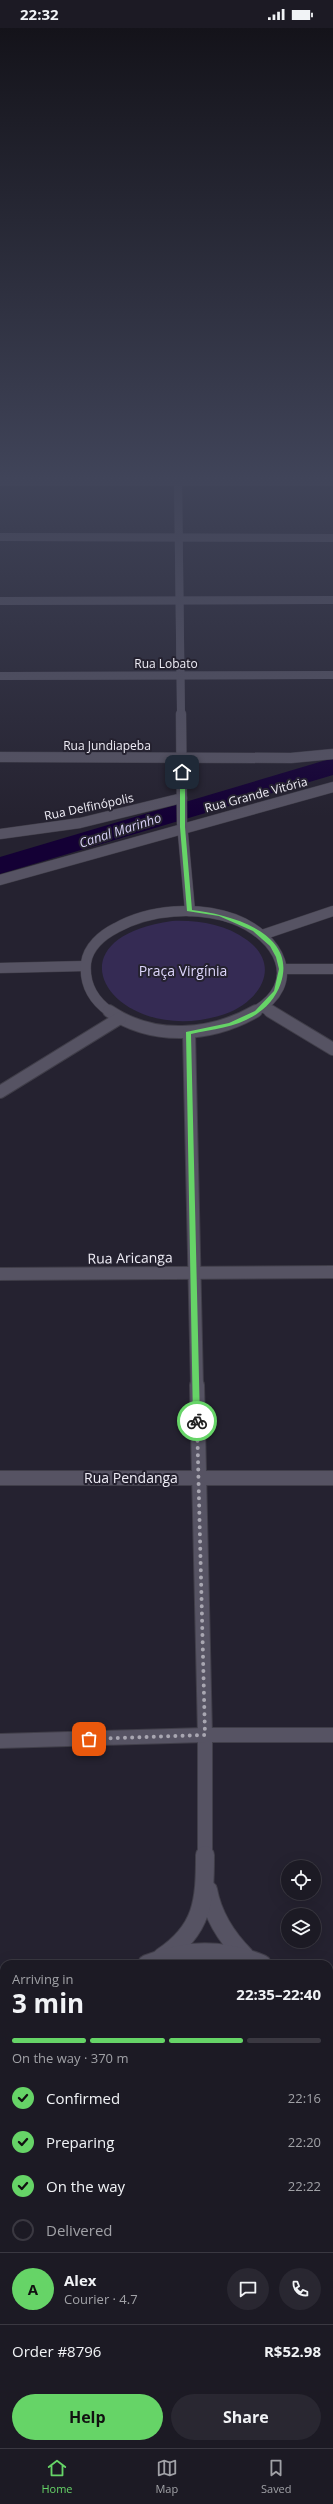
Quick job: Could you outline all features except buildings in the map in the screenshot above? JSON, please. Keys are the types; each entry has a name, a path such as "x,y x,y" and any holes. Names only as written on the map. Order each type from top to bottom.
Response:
{"street":[{"path":"181,591 182,825 190,911"},
{"path":"0,601 333,600"},
{"name":"Rua Lobato","path":"0,676 333,675"},
{"name":"Rua Jundiapeba","path":"0,758 291,758 333,754"},
{"name":"Rua Grande Vitória","path":"0,880 182,825 333,787"},
{"name":"Rua Delfinópolis","path":"0,834 80,823 182,800"},
{"path":"190,911 230,918 262,935 276,951 282,969 279,986 263,1007 231,1024 188,1032 152,1029 120,1018 104,1007 92,994 86,980 85,966 95,945 115,928 144,916 190,911"},
{"path":"262,935 333,911"},
{"path":"0,968 85,966"},
{"path":"282,969 333,969"},
{"path":"263,1007 333,1049"},
{"path":"0,1092 120,1018"},
{"path":"156,1960 176,1948 197,1922 205,1894 205,1735 188,1032"},
{"name":"Rua Aricanga","path":"0,1274 333,1272"},
{"name":"Rua Pendanga","path":"0,1478 333,1478"},
{"path":"0,1741 205,1735 333,1735"},
{"path":"205,1875 209,1899 216,1918 227,1937 253,1960"},
{"path":"159,1960 204,1950 249,1960"}],"green space":[{"name":"Praça Virgínia","path":"172,921 201,922 230,930 247,940 258,950 264,961 265,972 262,982 248,1001 225,1014 187,1021 153,1017 126,1005 108,988 102,968 109,949 131,932"}],"water":[{"name":"Canal Marinho","path":"333,758 333,775 0,874 0,857"}],"way so far":[{"path":"89,1739 205,1735 203,1704 197,1421"}],"route":[{"path":"182,772 182,827 190,911 200,911 220,915 239,921 255,930 268,940 276,951 282,969 281,980 273,997 257,1012 240,1021 221,1027 210,1030 188,1032 197,1421"}]}
